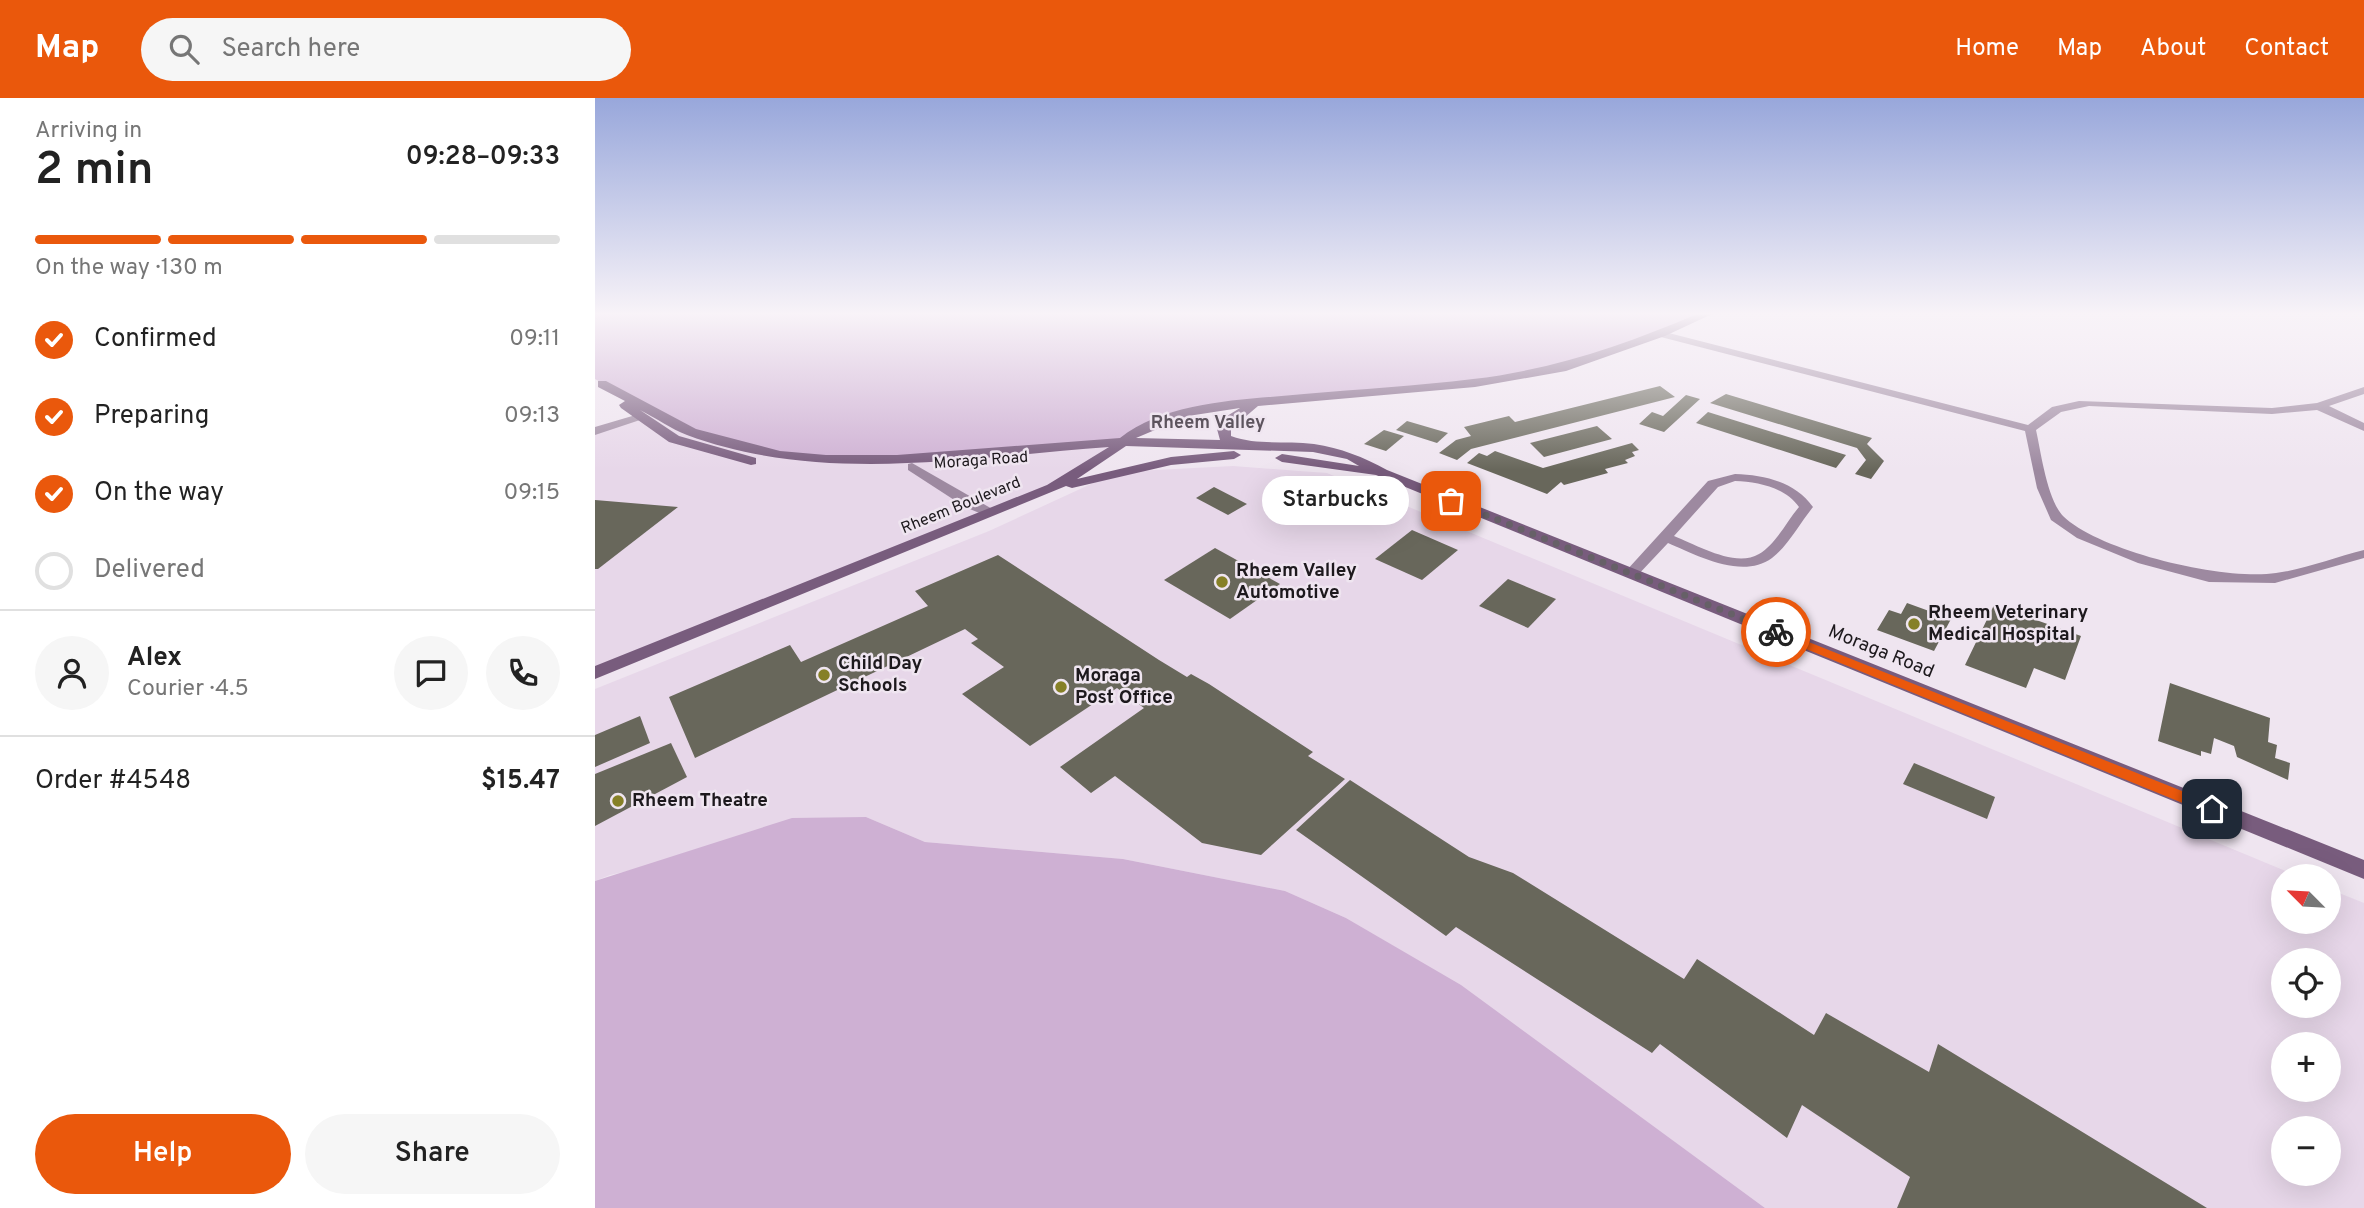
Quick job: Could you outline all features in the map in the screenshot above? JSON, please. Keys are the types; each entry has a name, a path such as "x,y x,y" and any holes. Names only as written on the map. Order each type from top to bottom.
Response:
{"main road":[{"name":"Rheem Boulevard","path":"595,673 1052,488 1136,432 1185,414 1255,403 1475,383 1569,366"},
{"name":"Moraga Road","path":"598,382 639,417 674,439 721,454 767,464 815,469 912,467 1116,447"},
{"name":"Moraga Road","path":"598,382 691,432 780,455 826,459 897,459 1116,447 1239,450 1382,473 2364,870"},
{"path":"1239,450 1225,438 1224,429 1232,419 1255,403"},
{"path":"1052,488 1139,467 1239,450"}],"street":[{"path":"1785,366 2030,429"},
{"path":"2030,429 2046,412 2061,406 2089,403 2272,411 2319,406 2364,390"},
{"path":"2319,406 2364,427"},
{"path":"595,431 639,417"},
{"path":"2030,429 2043,488 2056,517 2082,536 2143,560 2209,577 2275,578 2364,554"},
{"path":"912,467 989,513"},
{"path":"1632,574 1665,537 1721,478 1746,476 1796,493 1806,507 1764,558 1744,563 1729,561 1665,537"}],"shaded area":[{"path":"595,366 1569,366 1475,383 1185,413 1121,442 897,459 775,454 691,432 595,379"},
{"path":"657,413 1121,442 1071,478 595,673 595,431"},
{"path":"1233,466 1327,473 2271,865 2271,934 2341,934 2341,894 2364,903 2364,1208 1765,1208 1461,986 1346,918 1285,891 1123,859 925,842 866,817 610,875 595,881 595,689 989,531 1117,472"},
{"path":"866,817 925,842 1123,859 1285,891 1346,918 1461,985 1765,1208 595,1208 595,881 792,818"}],"building":[{"path":"1660,386 1675,397 1471,449 1457,460 1439,453 1456,440 1471,436 1464,427 1509,416 1515,422"},
{"path":"1726,394 1872,438 1867,444 1884,461 1871,479 1855,474 1866,460 1857,448 1710,403"},
{"path":"1686,395 1700,399 1664,432 1639,424 1652,412 1663,416"},
{"path":"1708,412 1846,455 1836,468 1696,423"},
{"path":"1407,421 1448,433 1437,443 1396,430"},
{"path":"1597,426 1612,439 1544,457 1530,443"},
{"path":"1384,430 1404,436 1386,451 1364,444"},
{"path":"1632,443 1639,450 1632,452 1635,456 1625,460 1628,463 1605,469 1608,473 1564,485 1561,482 1547,494 1467,463 1479,453 1487,456 1495,451 1543,468"},
{"path":"1214,487 1247,504 1228,515 1196,498"},
{"path":"595,500 678,507 595,569"},
{"path":"1412,530 1458,550 1422,580 1375,559"},
{"name":"Rheem Valley Automotive","path":"1215,548 1280,584 1230,619 1164,580"},
{"path":"998,555 1159,660 1187,677 1191,674 1209,684 1313,752 1308,756 1345,779 1261,855 1202,843 1115,776 1091,793 1060,767 1144,708 1117,688 1030,746 962,694 1004,667 971,643 978,639 965,629 695,758 669,697 790,645 801,662 928,606 915,591"},
{"path":"1508,579 1556,599 1528,628 1479,606"},
{"name":"Rheem Veterinary Medical Hospital","path":"1907,603 1951,619 1934,651 1877,630 1889,610 1901,614"},
{"path":"1994,605 2081,636 2065,680 2034,668 2026,688 1965,665"},
{"path":"2170,683 2270,718 2268,742 2277,745 2275,758 2290,763 2288,780 2237,757 2234,746 2214,738 2211,754 2201,751 2201,756 2158,741"},
{"path":"640,716 650,743 595,767 595,735"},
{"name":"Rheem Theatre","path":"671,743 687,777 595,826 595,774"},
{"path":"1914,763 1995,797 1987,819 1903,784"},
{"path":"1350,780 1469,857 1513,873 1684,979 1697,959 1814,1035 1826,1013 1929,1072 1938,1044 2207,1208 1897,1208 1910,1177 1802,1105 1787,1138 1660,1044 1652,1053 1456,927 1446,936 1296,830"}],"way so far":[{"path":"1451,501 1776,632"}],"place":[{"name":"Starbucks","path":"1451,501"},
{"name":"Rheem Valley Automotive","path":"1222,582"},
{"name":"Rheem Veterinary Medical Hospital","path":"1914,624"},
{"name":"Child Day Schools","path":"824,675"},
{"name":"Moraga Post Office","path":"1061,687"},
{"name":"Rheem Theatre","path":"618,801"}],"district":[{"name":"Rheem Valley","path":"1208,423"}],"route":[{"path":"1776,632 2212,809"}]}
